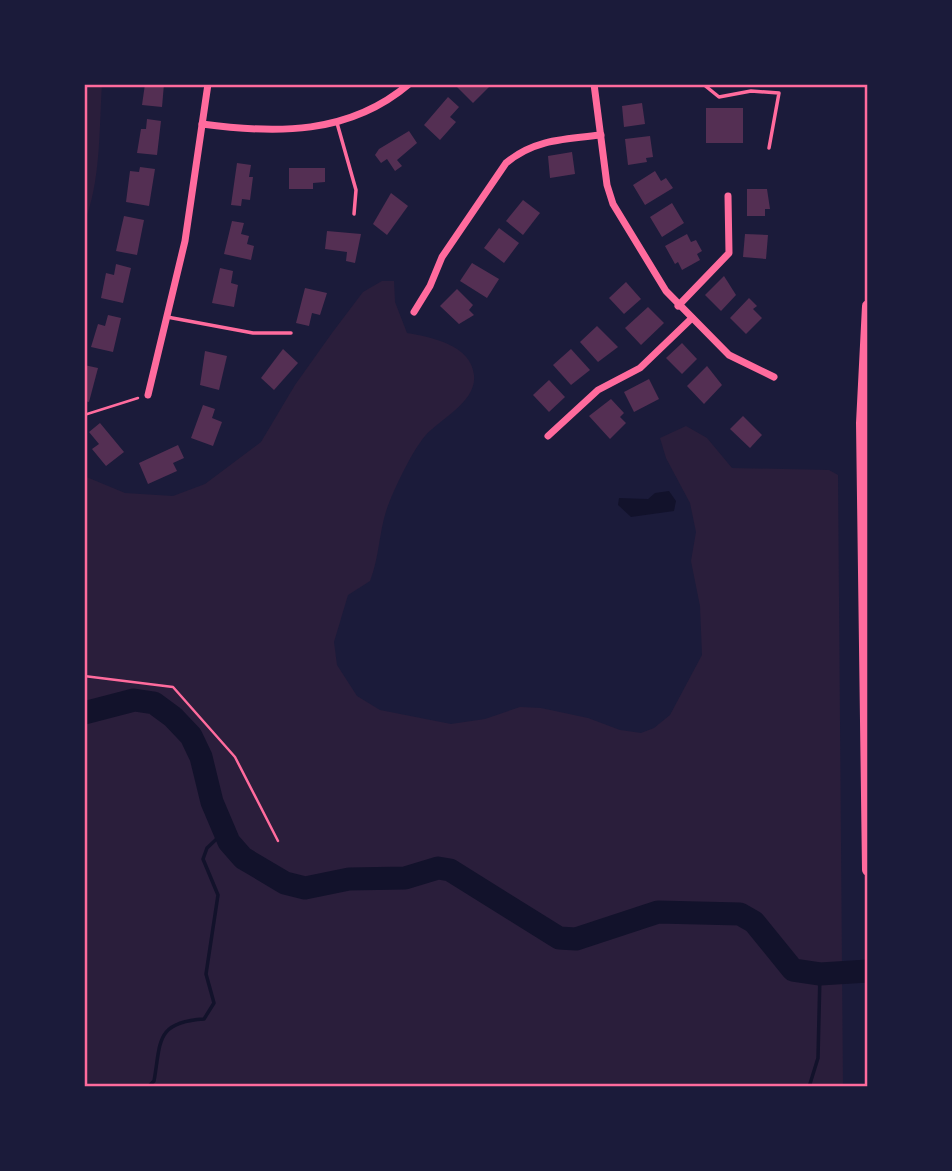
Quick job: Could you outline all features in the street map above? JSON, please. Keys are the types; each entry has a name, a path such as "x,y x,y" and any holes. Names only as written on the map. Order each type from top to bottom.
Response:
{"highway":[{"path":"868,306 862,423 868,870"}],"street":[{"path":"148,395 185,241 208,84"},
{"path":"202,124 281,131 337,123 383,103 409,84"},
{"path":"594,84 607,185 613,204 666,291 729,355 774,377"},
{"path":"414,312 430,286 442,257 506,163 519,152 538,143 601,135"},
{"path":"678,306 729,253 728,196"},
{"path":"548,436 598,390 640,368 692,318"}],"lane":[{"path":"703,84 719,97 751,91 779,93 769,148"},
{"path":"337,123 356,190 354,214"},
{"path":"167,317 253,333 291,333"}],"path":[{"path":"84,415 148,395"},
{"path":"84,676 173,687 234,757 278,841"}],"shaded area":[{"path":"84,84 102,84 94,190 84,224"},
{"path":"382,281 394,281 395,302 407,333 438,340 458,350 466,356 474,375 470,394 425,436 405,468 386,512 370,581 348,595 334,642 337,665 357,696 380,710 451,724 485,719 520,707 541,708 588,718 620,730 641,733 654,728 670,715 702,655 700,606 691,561 696,532 690,503 666,458 660,438 686,426 707,438 732,468 829,470 838,475 843,1087 84,1087 84,476 125,493 173,496 205,484 261,442 295,385 332,333 363,292"},
{"path":"669,491 676,501 674,511 631,517 618,505 619,498 648,499 655,493"}],"building":[{"path":"145,84 164,84 162,107 142,105"},
{"path":"460,84 492,84 473,103 457,87"},
{"path":"448,97 459,107 450,117 456,122 440,140 424,125"},
{"path":"642,103 645,124 624,127 622,106"},
{"path":"706,108 743,108 743,143 706,143"},
{"path":"147,119 161,121 157,155 137,153 141,129 146,129"},
{"path":"409,131 417,143 397,160 402,166 395,171 387,159 381,163 375,155 379,149"},
{"path":"650,136 653,157 646,158 647,162 628,165 625,139"},
{"path":"572,152 575,174 550,178 548,156"},
{"path":"237,163 251,165 249,177 253,177 250,200 242,199 241,206 231,205"},
{"path":"140,167 155,169 149,206 126,202 130,171 139,172"},
{"path":"289,168 325,168 325,182 313,183 313,189 289,189"},
{"path":"655,171 661,181 666,178 673,188 645,205 633,185"},
{"path":"747,189 767,189 770,209 765,209 765,216 747,216"},
{"path":"391,193 408,206 387,235 373,224"},
{"path":"523,200 540,213 523,235 506,221"},
{"path":"672,203 684,223 662,237 650,217"},
{"path":"124,216 144,220 137,255 116,251"},
{"path":"232,221 244,223 241,234 249,236 247,244 254,246 251,260 224,254"},
{"path":"499,228 519,243 504,263 484,248"},
{"path":"327,231 361,234 355,263 346,261 347,252 325,249"},
{"path":"687,234 691,242 696,240 702,251 697,254 700,260 682,270 678,262 675,264 665,246"},
{"path":"745,234 768,235 766,259 743,257"},
{"path":"472,263 499,279 487,298 460,281"},
{"path":"116,264 131,268 123,303 101,298 106,273 114,275"},
{"path":"220,268 233,271 231,283 238,285 234,307 212,303"},
{"path":"724,276 736,295 721,311 705,295"},
{"path":"626,282 641,299 624,314 609,298"},
{"path":"305,288 327,293 320,315 312,313 309,326 296,323"},
{"path":"457,289 473,305 469,310 474,315 459,324 440,306"},
{"path":"749,298 757,306 753,309 762,318 746,334 730,318"},
{"path":"648,307 664,323 641,345 625,328"},
{"path":"108,315 121,318 113,352 91,347 98,324 105,326"},
{"path":"597,326 618,347 598,362 580,342"},
{"path":"682,343 697,359 682,374 666,358"},
{"path":"283,349 298,363 274,390 261,378"},
{"path":"571,349 590,370 571,385 553,365"},
{"path":"205,351 227,356 219,390 200,385"},
{"path":"84,365 98,368 89,402 84,401"},
{"path":"707,366 722,385 704,404 687,386"},
{"path":"649,379 659,399 634,412 624,392"},
{"path":"549,380 565,397 549,412 533,395"},
{"path":"611,399 624,413 620,417 626,423 610,439 589,416"},
{"path":"203,405 215,409 212,418 222,422 213,446 191,438"},
{"path":"743,416 762,435 750,448 730,429"},
{"path":"100,423 124,452 106,466 92,449 99,444 89,432"},
{"path":"178,445 184,458 173,463 177,471 148,484 139,463"}],"waterway":[{"path":"84,713 134,700 154,703 173,717 191,736 201,757 212,802 229,842 243,858 285,883 305,888 349,879 405,878 438,868 450,870 559,938 576,939 658,912 740,914 754,922 793,970 820,974 868,971"},
{"path":"148,1087 154,1081 163,1036 176,1024 204,1019 214,1003 206,974 218,895 203,859 207,848 224,832"},
{"path":"809,1087 818,1058 820,974"}]}
